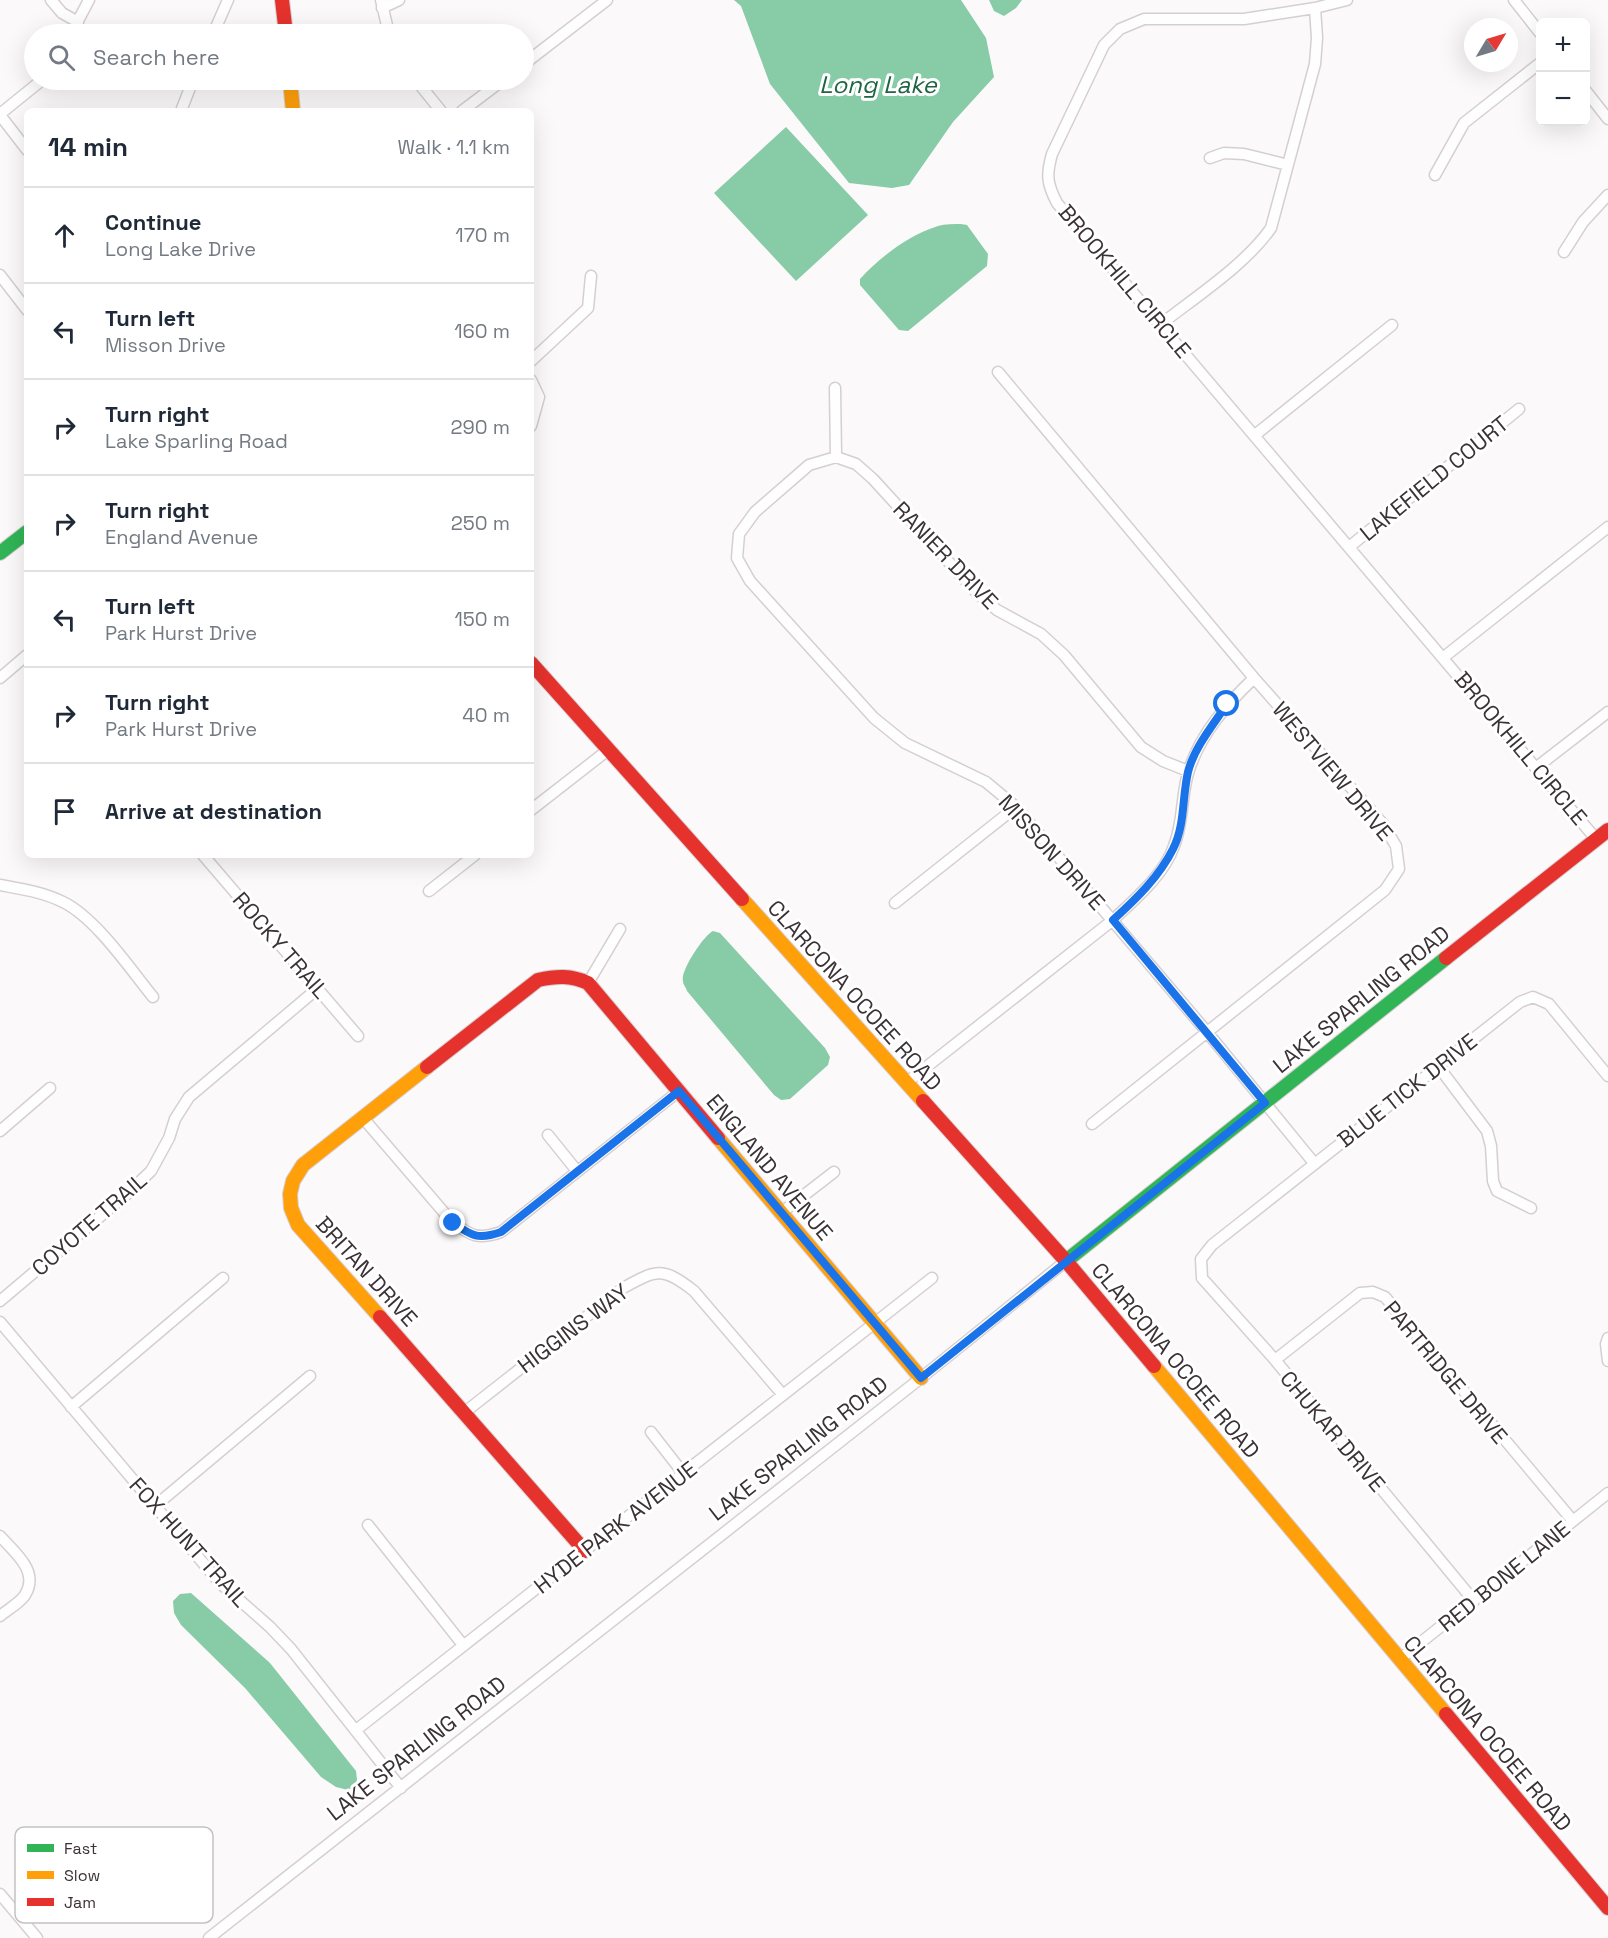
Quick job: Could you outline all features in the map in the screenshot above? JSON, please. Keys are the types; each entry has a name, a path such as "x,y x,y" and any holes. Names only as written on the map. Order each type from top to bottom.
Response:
{"street":[{"path":"51,0 62,14 78,22 89,0"},
{"path":"217,24 228,0"},
{"path":"282,0 285,24"},
{"path":"387,24 382,4 399,0"},
{"path":"534,56 607,0"},
{"name":"BROOKHILL CIRCLE","path":"1347,0 1315,8 1244,19 1144,19 1120,29 1104,45 1052,154 1047,170 1049,189 1057,203 1538,767 1596,839"},
{"path":"1514,0 1536,28"},
{"path":"1161,324 1260,244 1271,228 1316,64 1315,8"},
{"path":"1435,174 1464,123 1536,66"},
{"path":"24,146 0,114 30,90"},
{"path":"182,108 189,90"},
{"path":"291,90 293,108"},
{"path":"424,90 439,108"},
{"path":"466,108 490,90"},
{"path":"1590,96 1608,119"},
{"path":"1210,158 1224,153 1244,154 1288,165"},
{"path":"1564,252 1584,222 1608,195"},
{"path":"0,275 24,306"},
{"path":"534,358 588,308 591,276"},
{"path":"1255,435 1392,325"},
{"name":"WESTVIEW DRIVE","path":"998,372 1254,678 1383,824 1396,846 1399,869 1385,890 1092,1124"},
{"path":"534,386 539,397 534,415"},
{"path":"835,388 836,457"},
{"name":"LAKEFIELD COURT","path":"1349,547 1519,409"},
{"name":"RANIER DRIVE","path":"836,457 856,464 873,479 977,593 997,610 1041,634 1064,655 1141,747 1163,761 1188,771"},
{"name":"MISSON DRIVE","path":"836,457 809,465 755,512 740,534 738,558 750,582 874,718 905,743 986,782 1016,807 1207,1032 1314,1163"},
{"name":"BROOKHILL CIRCLE","path":"1444,657 1608,527"},
{"path":"0,553 24,534"},
{"path":"0,678 24,658"},
{"name":"CLARCONA OCOEE ROAD","path":"534,666 1066,1261 1608,1908"},
{"path":"906,1083 1113,920 1138,897 1174,848 1182,820 1188,771 1205,736 1227,704 1254,678"},
{"path":"1538,767 1608,712"},
{"path":"534,808 608,750"},
{"path":"895,903 1016,807"},
{"name":"LAKE SPARLING ROAD","path":"209,1938 921,1378 1608,830"},
{"name":"ROCKY TRAIL","path":"206,858 358,1036"},
{"path":"429,891 471,858"},
{"path":"0,885 33,891 65,903 94,926 153,997"},
{"path":"588,983 620,929"},
{"name":"BRITAN DRIVE","path":"585,1551 298,1225 290,1206 290,1183 303,1165 538,980 560,975 576,976 588,983"},
{"name":"ENGLAND AVENUE","path":"588,983 921,1378"},
{"name":"COYOTE TRAIL","path":"0,1301 152,1171 169,1138 175,1119 189,1098 317,988"},
{"name":"BLUE TICK DRIVE","path":"1200,1258 1212,1245 1314,1163 1520,1002 1533,998 1549,1004 1608,1076"},
{"path":"1438,1066 1487,1131 1491,1146 1492,1181 1497,1191 1531,1208"},
{"path":"0,1131 50,1088"},
{"path":"363,1118 453,1223 469,1234 486,1238 501,1232 679,1091"},
{"path":"548,1135 577,1171"},
{"path":"781,1213 834,1172"},
{"name":"CHUKAR DRIVE","path":"1200,1258 1202,1278 1275,1360 1474,1601"},
{"name":"HIGGINS WAY","path":"465,1412 623,1288 643,1277 659,1272 676,1276 694,1291 783,1395"},
{"path":"71,1407 224,1278"},
{"name":"HYDE PARK AVENUE","path":"356,1730 932,1278"},
{"name":"PARTRIDGE DRIVE","path":"1275,1360 1360,1293 1373,1292 1385,1297 1573,1521"},
{"name":"FOX HUNT TRAIL","path":"0,1322 220,1583 270,1627 291,1649 401,1788"},
{"path":"1608,1338 1606,1344 1608,1361"},
{"path":"154,1506 310,1376"},
{"path":"651,1432 683,1473"},
{"name":"RED BONE LANE","path":"1400,1659 1608,1493"},
{"path":"368,1525 463,1645"},
{"path":"0,1536 27,1567 30,1582 25,1596 0,1616"},
{"path":"0,1894 15,1912"},
{"path":"24,1923 37,1938"}],"water":[{"name":"Long Lake","path":"734,0 961,0 986,38 994,77 953,122 909,185 892,188 849,183 770,84 741,6"},
{"path":"989,0 1022,0 1016,8 1004,16 994,11"},
{"path":"786,127 868,215 796,281 714,193"},
{"path":"967,225 988,254 987,266 908,331 899,330 860,285 860,279 886,255 916,235 938,226"},
{"path":"713,931 720,933 825,1048 830,1057 828,1065 790,1099 781,1100 774,1095 684,985 683,976 689,962 704,939"},
{"path":"191,1593 270,1663 356,1771 357,1780 354,1787 348,1790 336,1787 321,1777 245,1688 181,1625 174,1613 173,1601 180,1594"}],"traffic: fast":[{"path":"0,553 24,534"},
{"path":"1066,1261 1446,958"}],"traffic: slow":[{"path":"291,90 293,108"},
{"path":"742,899 923,1101"},
{"path":"380,1317 298,1225 291,1208 290,1194 293,1181 303,1165 427,1067"},
{"path":"718,1138 921,1378"},
{"path":"1154,1366 1446,1714"}],"traffic: jam":[{"path":"282,0 285,24"},
{"path":"534,666 742,899"},
{"path":"1446,958 1608,830"},
{"path":"427,1067 538,980 569,977 588,983 718,1138"},
{"path":"923,1101 1066,1261 1154,1366"},
{"path":"380,1317 585,1551"},
{"path":"1446,1714 1608,1908"}],"route":[{"path":"453,1223 469,1234 486,1238 501,1232 679,1091 921,1378 1265,1103 1113,920 1138,897 1174,848 1182,820 1188,771 1205,736 1227,704"}]}
